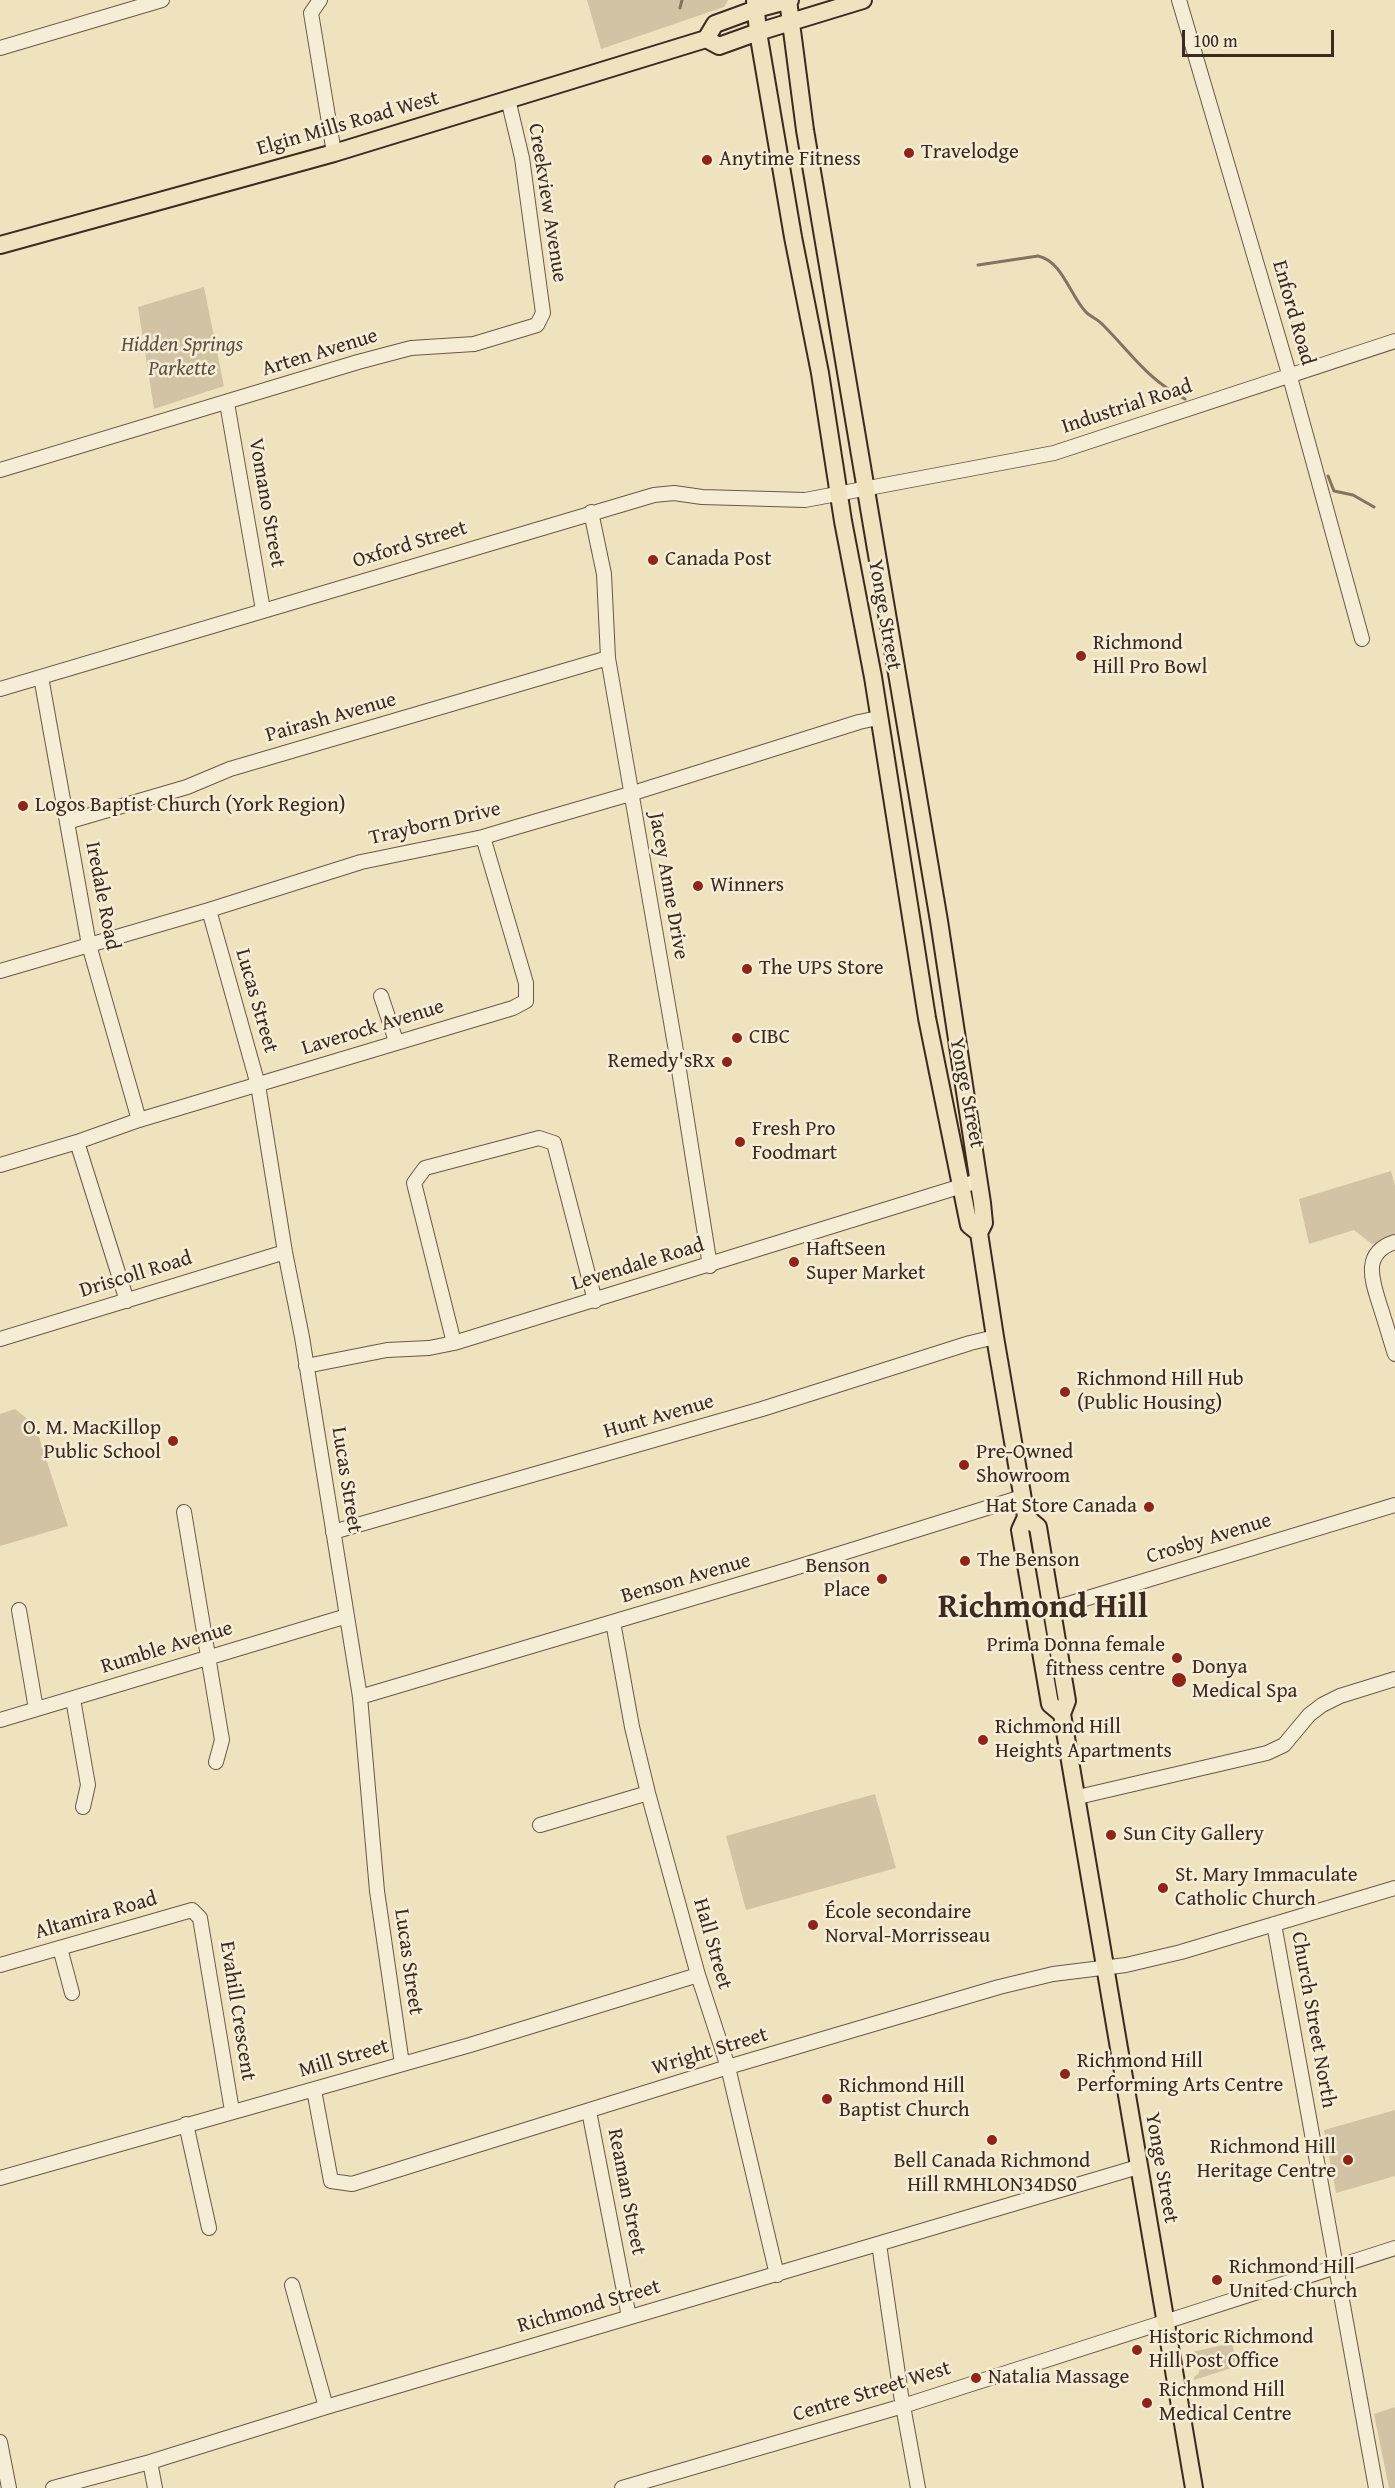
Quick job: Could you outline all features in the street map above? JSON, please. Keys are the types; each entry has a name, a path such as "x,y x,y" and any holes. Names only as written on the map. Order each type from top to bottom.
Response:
{"main road":[{"name":"Elgin Mills Road West","path":"0,245 334,153 706,39 715,24 755,4 789,0"},
{"name":"Yonge Street","path":"789,0 789,23 937,912 970,1183"},
{"name":"Elgin Mills Road West","path":"706,39 719,46 862,0"},
{"name":"Yonge Street","path":"755,4 793,237 820,373 927,1018 970,1183 984,1223 979,1233 994,1337 1026,1517 1020,1530 1050,1704 1062,1714"},
{"name":"Yonge Street","path":"1026,1517 1038,1527 1052,1607 1067,1701 1062,1714 1078,1797 1104,1966 1194,2488"}],"street":[{"path":"0,48 162,0"},
{"path":"320,0 311,13 334,153"},
{"name":"Enford Road","path":"1179,0 1290,377 1362,639"},
{"name":"Creekview Avenue","path":"508,99 522,158 543,313"},
{"name":"Arten Avenue","path":"0,470 411,348 474,344 537,325 543,313"},
{"name":"Industrial Road","path":"840,495 1054,453 1395,341"},
{"name":"Vomano Street","path":"226,403 263,610"},
{"name":"Oxford Street","path":"0,689 654,495 674,493 702,497 805,500 840,495"},
{"name":"Jacey Anne Drive","path":"591,512 604,574 608,658 675,1045 710,1266"},
{"name":"Pairash Avenue","path":"67,822 187,787 230,769 608,658"},
{"name":"Iredale Road","path":"41,677 88,945 139,1120"},
{"name":"Trayborn Drive","path":"0,971 209,910 361,862 483,837 878,718"},
{"name":"Laverock Avenue","path":"0,1165 396,1041 513,1008 526,1001 526,983 483,837"},
{"name":"Lucas Street","path":"209,910 258,1085 306,1366 360,1697 377,1891 402,2064"},
{"path":"381,996 396,1041"},
{"path":"454,1344 414,1183 424,1168 539,1138 554,1143 595,1301"},
{"path":"76,1142 127,1301"},
{"name":"Levendale Road","path":"306,1366 387,1350 454,1344 970,1183"},
{"path":"1395,1242 1384,1246 1374,1257 1371,1276 1395,1354"},
{"name":"Driscoll Road","path":"0,1339 285,1252"},
{"name":"Hunt Avenue","path":"333,1532 762,1409 994,1337"},
{"name":"Benson Avenue","path":"360,1697 1022,1497"},
{"name":"Crosby Avenue","path":"1035,1614 1395,1505"},
{"path":"184,1512 210,1657 222,1740 216,1762"},
{"path":"19,1610 36,1709"},
{"name":"Rumble Avenue","path":"0,1720 347,1616"},
{"name":"Hall Street","path":"613,1622 632,1727 648,1793 698,1975 728,2067 777,2275"},
{"path":"1078,1797 1267,1753 1284,1745 1309,1714 1322,1705 1340,1696 1395,1679"},
{"path":"73,1699 88,1785 83,1807"},
{"path":"540,1825 648,1793"},
{"name":"Wright Street","path":"314,2090 331,2181 352,2184 728,2067 999,1987 1053,1974 1126,1965 1181,1952 1395,1888"},
{"name":"Altamira Road","path":"0,1965 192,1910 200,1918"},
{"name":"Evahill Crescent","path":"200,1918 232,2111"},
{"name":"Church Street North","path":"1274,1924 1376,2488"},
{"path":"60,1948 72,1993"},
{"name":"Mill Street","path":"0,2178 232,2111 314,2090 698,1975"},
{"name":"Reaman Street","path":"589,2111 629,2316"},
{"path":"186,2124 209,2228"},
{"name":"Richmond Street","path":"53,2488 150,2462 629,2316 777,2275 1138,2168"},
{"path":"879,2244 903,2406 918,2488"},
{"name":"Centre Street West","path":"622,2488 903,2406 1395,2248"},
{"path":"292,2285 326,2407"},
{"path":"0,2442 9,2488"},
{"path":"150,2462 154,2488"}],"green space":[{"path":"587,0 728,0 724,7 601,49"},
{"name":"Hidden Springs Parkette","path":"204,287 224,386 154,409 138,307"},
{"path":"1391,1171 1395,1186 1395,1236 1372,1244 1354,1230 1309,1244 1299,1199"},
{"path":"15,1409 35,1425 68,1526 0,1546 0,1414"},
{"path":"875,1794 896,1868 746,1910 726,1836"},
{"path":"1395,2110 1395,2176 1336,2193 1324,2130"},
{"path":"1232,2343 1238,2366 1194,2380 1201,2366 1199,2359 1193,2357 1192,2352"},
{"path":"1395,2407 1395,2488 1389,2488 1374,2414"}],"waterway":[{"path":"680,8 682,0"},
{"path":"978,265 1038,256 1046,259 1059,271 1087,313 1101,323 1160,383 1185,399"},
{"path":"1328,476 1334,491 1353,495 1374,507"}],"place":[{"name":"Travelodge","path":"909,153"},
{"name":"Anytime Fitness","path":"707,160"},
{"name":"Canada Post","path":"653,560"},
{"name":"Richmond Hill Pro Bowl","path":"1081,656"},
{"name":"Logos Baptist Church (York Region)","path":"23,806"},
{"name":"Winners","path":"698,886"},
{"name":"The UPS Store","path":"747,969"},
{"name":"CIBC","path":"737,1038"},
{"name":"Remedy'sRx","path":"727,1062"},
{"name":"Fresh Pro Foodmart","path":"740,1142"},
{"name":"HaftSeen Super Market","path":"794,1262"},
{"name":"Richmond Hill Hub (Public Housing)","path":"1065,1392"},
{"name":"O. M. MacKillop Public School","path":"173,1441"},
{"name":"Pre-Owned Showroom","path":"964,1465"},
{"name":"Hat Store Canada","path":"1149,1507"},
{"name":"The Benson","path":"965,1561"},
{"name":"Benson Place","path":"882,1579"},
{"name":"Prima Donna female fitness centre","path":"1177,1658"},
{"name":"Donya Medical Spa","path":"1179,1680"},
{"name":"Richmond Hill Heights Apartments","path":"983,1740"},
{"name":"Sun City Gallery","path":"1111,1835"},
{"name":"St. Mary Immaculate Catholic Church","path":"1163,1888"},
{"name":"École secondaire Norval-Morrisseau","path":"813,1925"},
{"name":"Richmond Hill Performing Arts Centre","path":"1065,2074"},
{"name":"Richmond Hill Baptist Church","path":"827,2099"},
{"name":"Bell Canada Richmond Hill RMHLON34DS0","path":"992,2140"},
{"name":"Richmond Hill Heritage Centre","path":"1348,2160"},
{"name":"Richmond Hill United Church","path":"1217,2280"},
{"name":"Historic Richmond Hill Post Office","path":"1137,2350"},
{"name":"Natalia Massage","path":"976,2378"},
{"name":"Richmond Hill Medical Centre","path":"1147,2403"}],"district":[{"name":"Richmond Hill","path":"1043,1609"}]}
